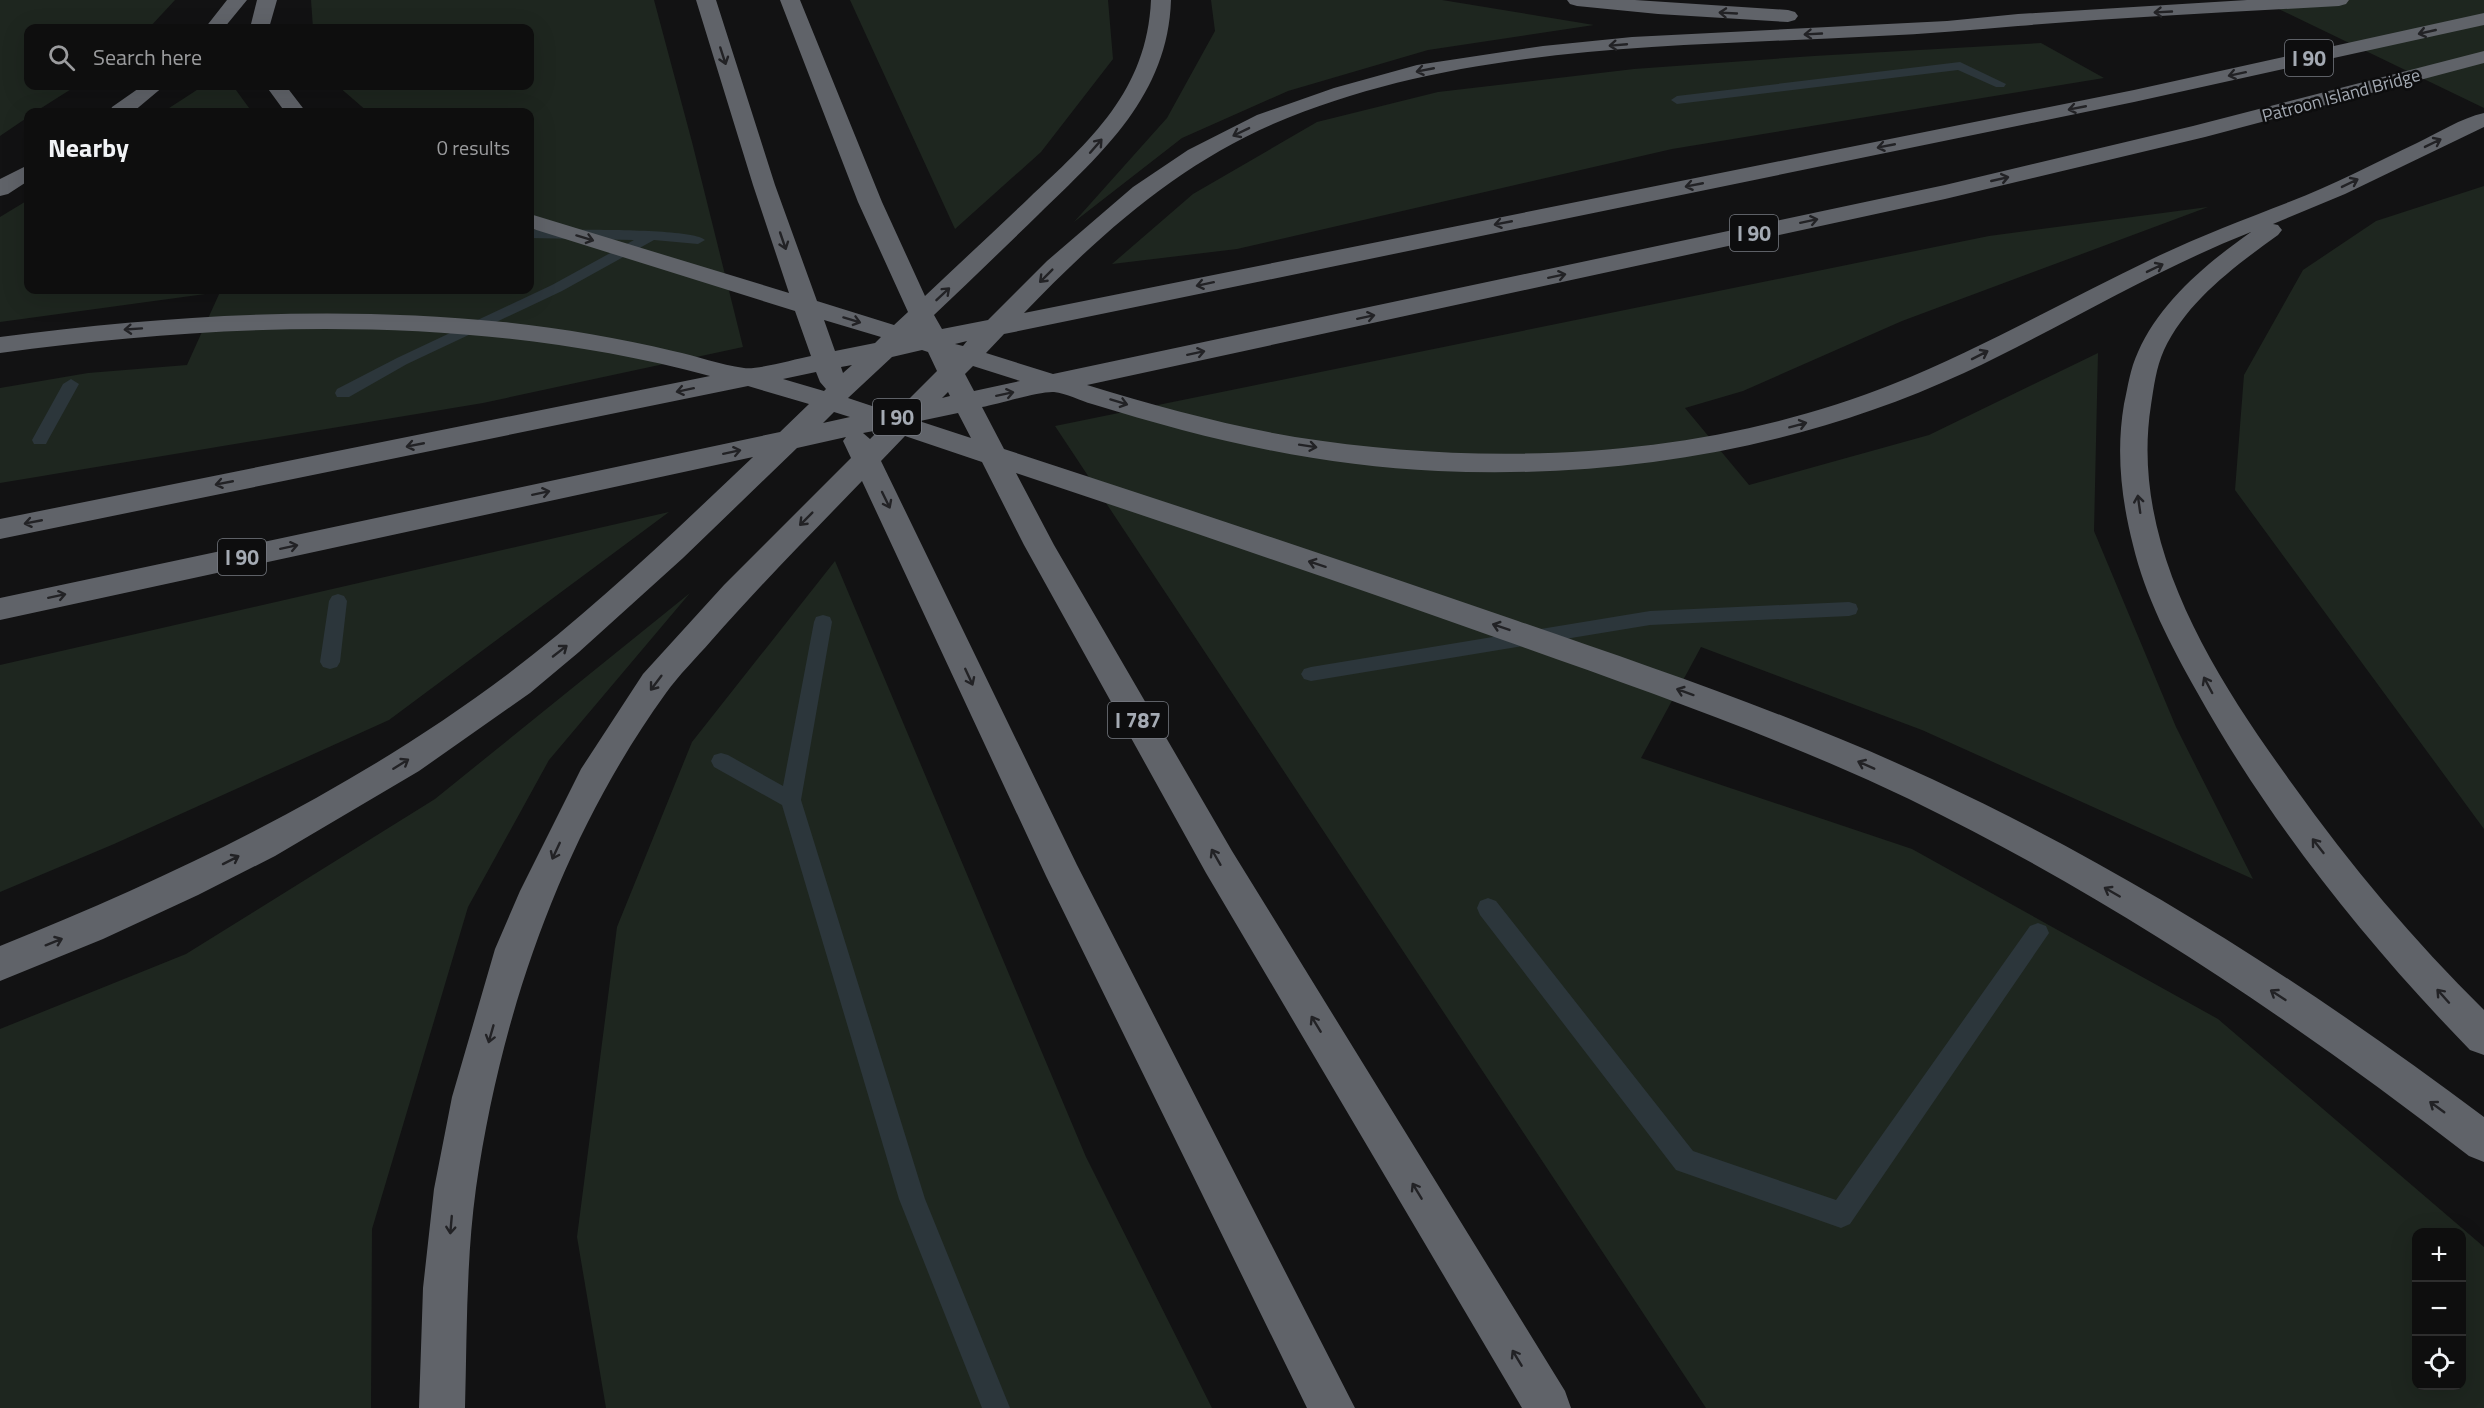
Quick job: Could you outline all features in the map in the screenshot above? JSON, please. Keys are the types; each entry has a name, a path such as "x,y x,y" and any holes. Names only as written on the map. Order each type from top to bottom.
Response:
{"highway":[{"path":"217,24 237,0"},
{"path":"261,24 267,0"},
{"path":"706,0 772,207 847,421 910,548 1064,876 1332,1408"},
{"name":"I 787","path":"790,0 870,202 912,296 1038,545 1225,872 1548,1408"},
{"path":"0,964 185,884 334,805 407,760 518,684 568,644 672,551 1093,150 1116,122 1148,71 1159,38 1162,21 1161,0"},
{"path":"1576,0 1768,15 2018,20"},
{"path":"442,1408 445,1288 455,1189 472,1097 514,950 538,891 593,779 656,683 693,638 813,512 1089,236 1159,179 1196,155 1229,138 1305,104 1417,71 1498,57 1632,43 1947,27 2018,20 2339,0"},
{"name":"Patroon Island Bridge","path":"0,529 2134,96 2484,18"},
{"name":"Patroon Island Bridge","path":"0,609 1945,192 2197,132 2484,57"},
{"path":"125,108 149,90"},
{"path":"279,90 292,108"},
{"path":"534,222 1171,418 1279,442 1399,458 1526,463 1642,455 1741,438 1846,410 1958,366 2211,241 2316,199 2484,119"},
{"path":"0,189 24,174"},
{"path":"2316,199 2214,272 2183,303 2160,336 2143,371 2136,412 2134,456 2140,510 2153,564 2179,628 2210,690 2255,760 2372,916 2450,1003 2484,1037"},
{"path":"0,345 121,329 191,324 330,321 416,323 504,330 588,342 670,357 760,380 1258,544 1576,652 1802,738 1919,789 2010,834 2188,936 2321,1023 2484,1142"}],"shaded area":[{"path":"0,0 175,0 153,24 24,24 24,90 70,90 41,108 24,108 24,120 0,136"},
{"path":"311,0 654,0 743,347 483,403 0,483 0,388 88,373 187,365 219,294 534,294 534,108 363,108 343,90 534,90 534,24 313,24"},
{"path":"850,0 1108,0 1113,59 1041,152 955,229"},
{"path":"1211,0 1442,0 1594,25 1428,50 1288,91 1182,138 1074,222 1167,118 1215,31"},
{"path":"2260,0 2484,0 2484,108"},
{"path":"2041,43 2104,78 1672,149 1237,249 1112,264 1193,194 1317,122 1438,92 1634,69"},
{"path":"197,90 236,90 249,108 169,108"},
{"path":"2484,186 2484,829 2235,490 2244,375 2303,270 2376,221"},
{"path":"24,202 24,294 205,294 0,322 0,217"},
{"path":"2208,207 1902,321 1743,391 1685,408 1749,485 1929,435 2098,353 2094,531 2176,727 2253,879 1922,730 1701,647 1641,758 1912,849 2218,1019 2462,1228 2412,1228 2412,1390 2466,1390 2466,1232 2484,1247 2484,1408 1706,1408 1055,426 1989,236"},
{"path":"669,512 389,720 114,844 0,892 0,665"},
{"path":"835,561 1086,1157 1212,1408 606,1408 577,1237 617,927 692,742"},
{"path":"690,593 549,760 468,907 372,1229 371,1408 0,1408 0,1029 186,954 435,799"}],"waterway":[{"path":"1677,100 1960,66 2000,84"},
{"path":"534,234 666,236 698,240"},
{"path":"343,393 402,361 557,288 651,236"},
{"path":"40,440 71,384"},
{"path":"330,662 338,601"},
{"path":"1311,674 1650,618 1849,609"},
{"path":"791,800 823,622"},
{"path":"721,761 791,800"},
{"path":"791,800 912,1199 996,1408"},
{"path":"1488,908 1685,1161 1841,1215 2038,933"}]}
